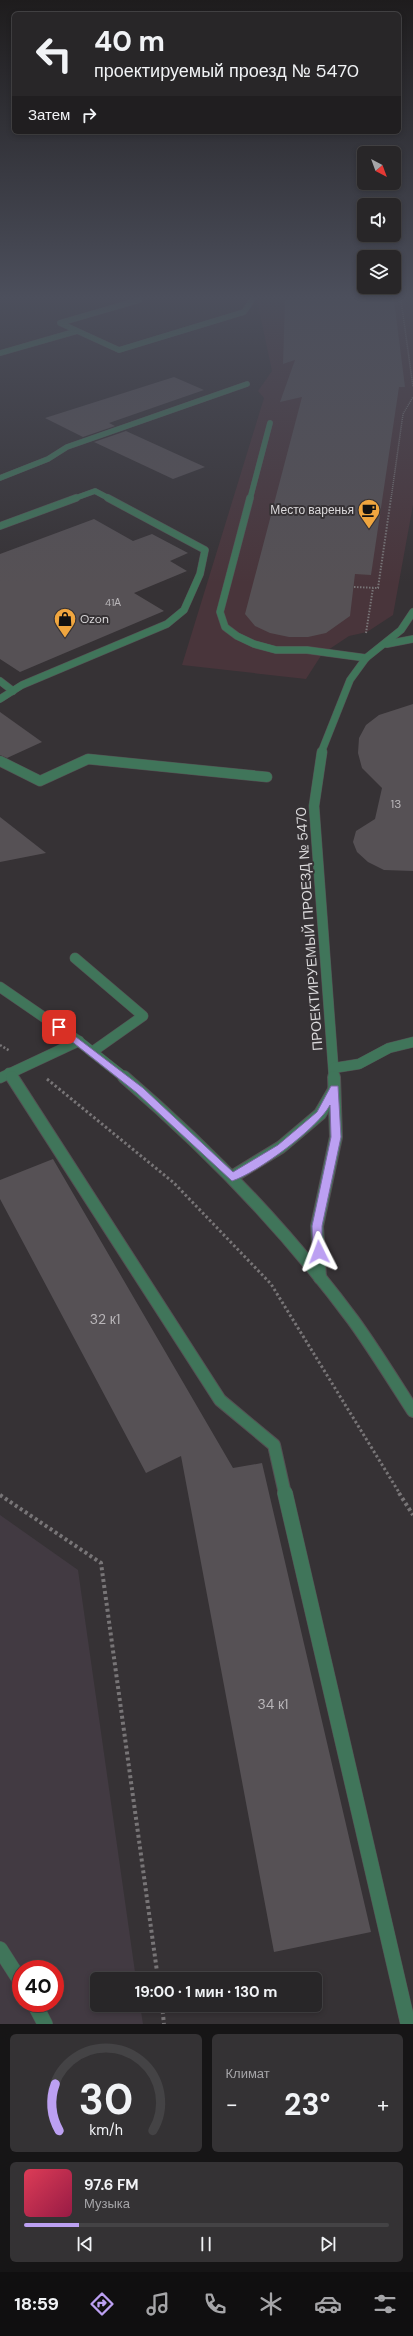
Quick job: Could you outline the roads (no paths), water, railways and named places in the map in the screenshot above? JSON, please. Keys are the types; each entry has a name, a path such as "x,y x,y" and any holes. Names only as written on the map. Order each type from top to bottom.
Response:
{"street":[{"path":"0,478 48,459 68,447 217,394"},
{"path":"270,423 220,612 225,627 236,636 254,644 276,650 307,650 366,658"},
{"path":"0,526 95,492 205,550 200,574 184,610 167,624 13,691 0,699"},
{"name":"ПРОЕКТИРУЕМЫЙ ПРОЕЗД № 5470","path":"320,1278 317,1226 336,1137 334,1068 314,806 320,757 350,680 366,658 401,630 413,612"},
{"name":"ПРОЕКТИРУЕМЫЙ ПРОЕЗД № 5470","path":"382,646 413,639"},
{"path":"0,682 13,691"},
{"path":"0,761 40,781 88,759 267,777"},
{"path":"75,958 143,1016 92,1052"},
{"path":"0,987 79,1041 140,1091 232,1178 320,1278 362,1333 413,1411"},
{"path":"79,1041 5,1075 220,1400 274,1445 408,2024"},
{"path":"334,1068 359,1064 389,1048 413,1042"},
{"path":"232,1178 282,1147 320,1114 335,1088"},
{"path":"0,1949 12,1968"},
{"path":"39,2012 45,2024"}],"place":[{"name":"Место варенья","path":"369,530"},
{"name":"Ozon","path":"65,638"}]}
